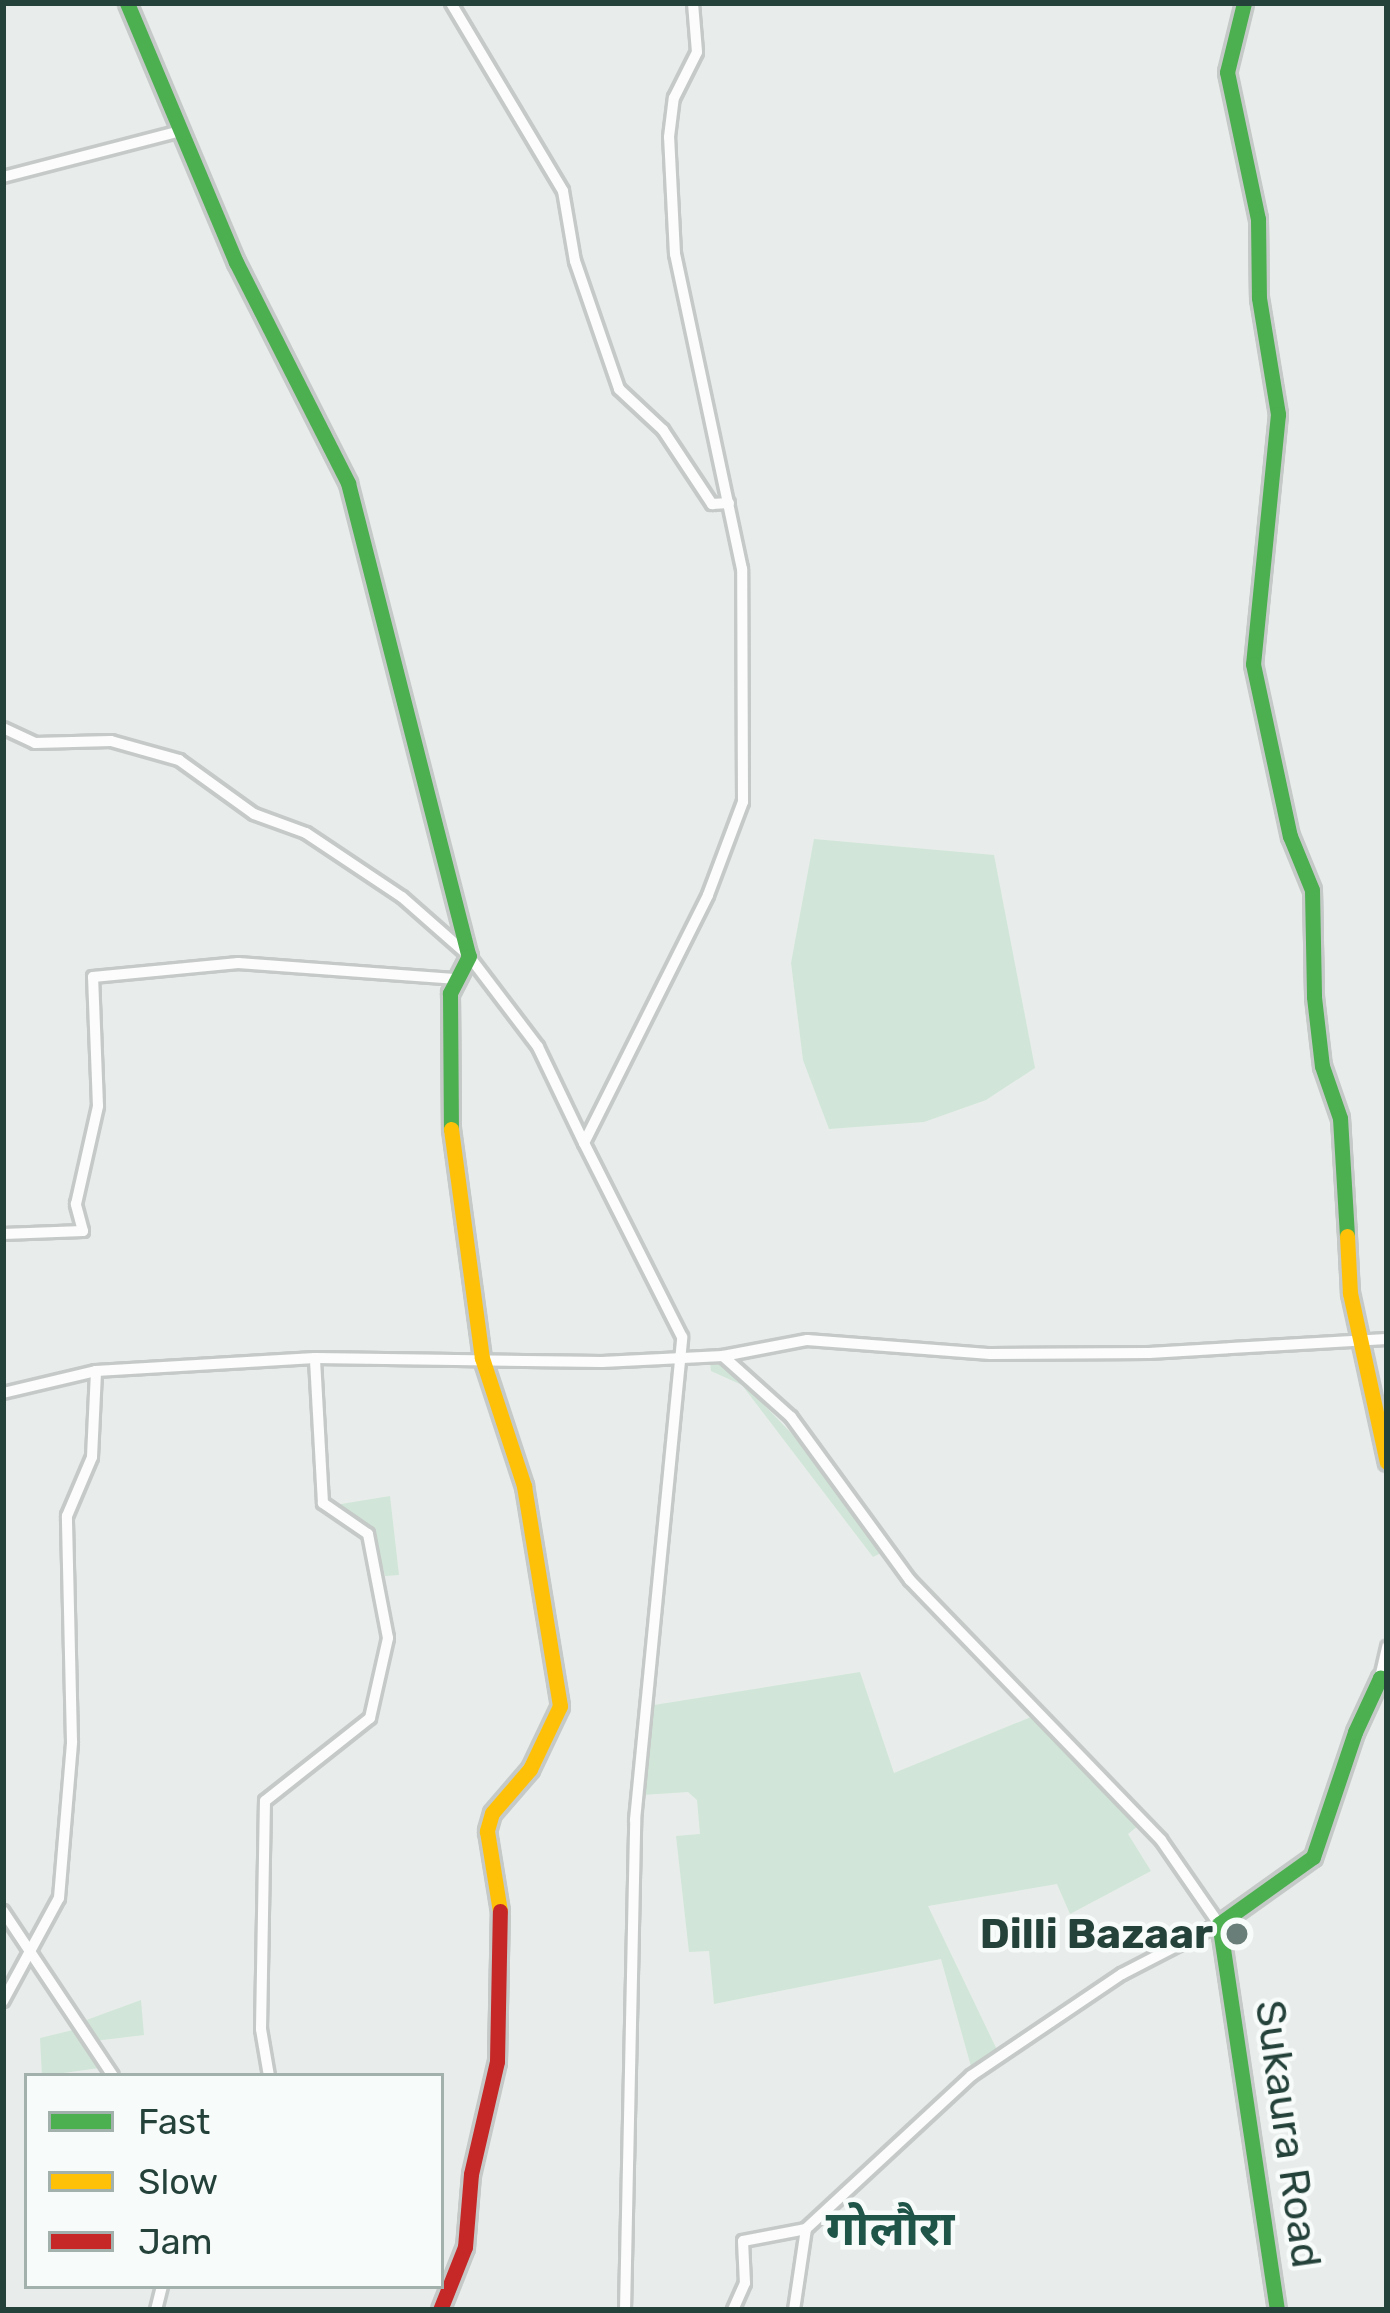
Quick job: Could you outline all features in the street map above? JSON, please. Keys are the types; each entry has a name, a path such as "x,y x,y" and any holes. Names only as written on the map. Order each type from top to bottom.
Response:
{"street":[{"path":"127,3 177,132 348,483 469,956 457,979 446,1027 448,1109 482,1358 524,1486 560,1706 487,1832 500,1883 497,2061 471,2174 465,2247 440,2310"},
{"path":"451,3 563,191 575,261 620,389 663,430 712,503 729,503"},
{"path":"584,1143 708,895 743,802 742,569 675,254 669,136 674,98 697,52 692,3"},
{"path":"1244,3 1227,72 1258,219 1259,298 1277,414 1253,664 1290,836 1312,890 1322,1066 1340,1118 1340,1207 1387,1462"},
{"path":"3,176 177,132"},
{"path":"3,728 35,742 111,741 179,760 254,814 306,833 402,897 469,956 538,1047 682,1336 635,1820 625,2310"},
{"path":"3,1234 83,1231 76,1204 98,1106 93,977 238,963 457,979"},
{"path":"3,1393 96,1371 315,1358 678,1359 724,1356 807,1340 990,1354 1387,1339"},
{"path":"724,1356 791,1417 910,1580 1161,1840 1219,1924"},
{"path":"268,2073 261,2029 265,1802 370,1718 388,1638 368,1534 323,1503 315,1358"},
{"path":"3,2001 58,1898 72,1742 67,1516 92,1457 96,1371"},
{"path":"733,2310 745,2283 743,2241 806,2229 971,2076 1122,1974 1219,1924 1313,1857 1383,1679 1387,1647"},
{"path":"3,1910 111,2073"},
{"name":"Sukaura Road","path":"1219,1924 1277,2310"},
{"path":"794,2310 806,2229"}],"green space":[{"path":"814,839 994,855 1035,1068 986,1100 924,1122 829,1129 803,1060 791,963"},
{"path":"721,1360 794,1436 883,1552 873,1557 742,1385 711,1371 710,1361"},
{"path":"390,1496 399,1575 385,1576 374,1532 329,1506"},
{"path":"860,1672 894,1773 1031,1717 1139,1825 1128,1834 1151,1871 1070,1914 1057,1884 928,1906 999,2054 972,2070 941,1959 714,2004 709,1951 689,1952 676,1836 700,1834 697,1800 688,1792 642,1795 654,1705"},
{"path":"141,2000 144,2035 94,2041 81,2022"},
{"path":"73,2030 99,2068 42,2073 40,2038"}],"traffic: fast":[{"path":"127,3 236,262 348,483 469,956 450,993 451,1129"},
{"path":"1244,3 1227,72 1258,219 1259,298 1278,414 1253,664 1290,836 1312,890 1314,997 1322,1066 1340,1118 1347,1236"},
{"path":"1277,2310 1219,1924 1313,1857 1355,1732 1380,1678 1387,1679"}],"traffic: slow":[{"path":"451,1129 482,1358 524,1486 560,1706 530,1769 492,1813 487,1831 500,1911"},
{"path":"1347,1236 1350,1293 1387,1462"}],"traffic: jam":[{"path":"440,2310 465,2247 471,2174 497,2061 500,1911"}],"place":[{"name":"Dilli Bazaar","path":"1237,1934"}],"district":[{"name":"गोलौरा","path":"890,2229"}]}
